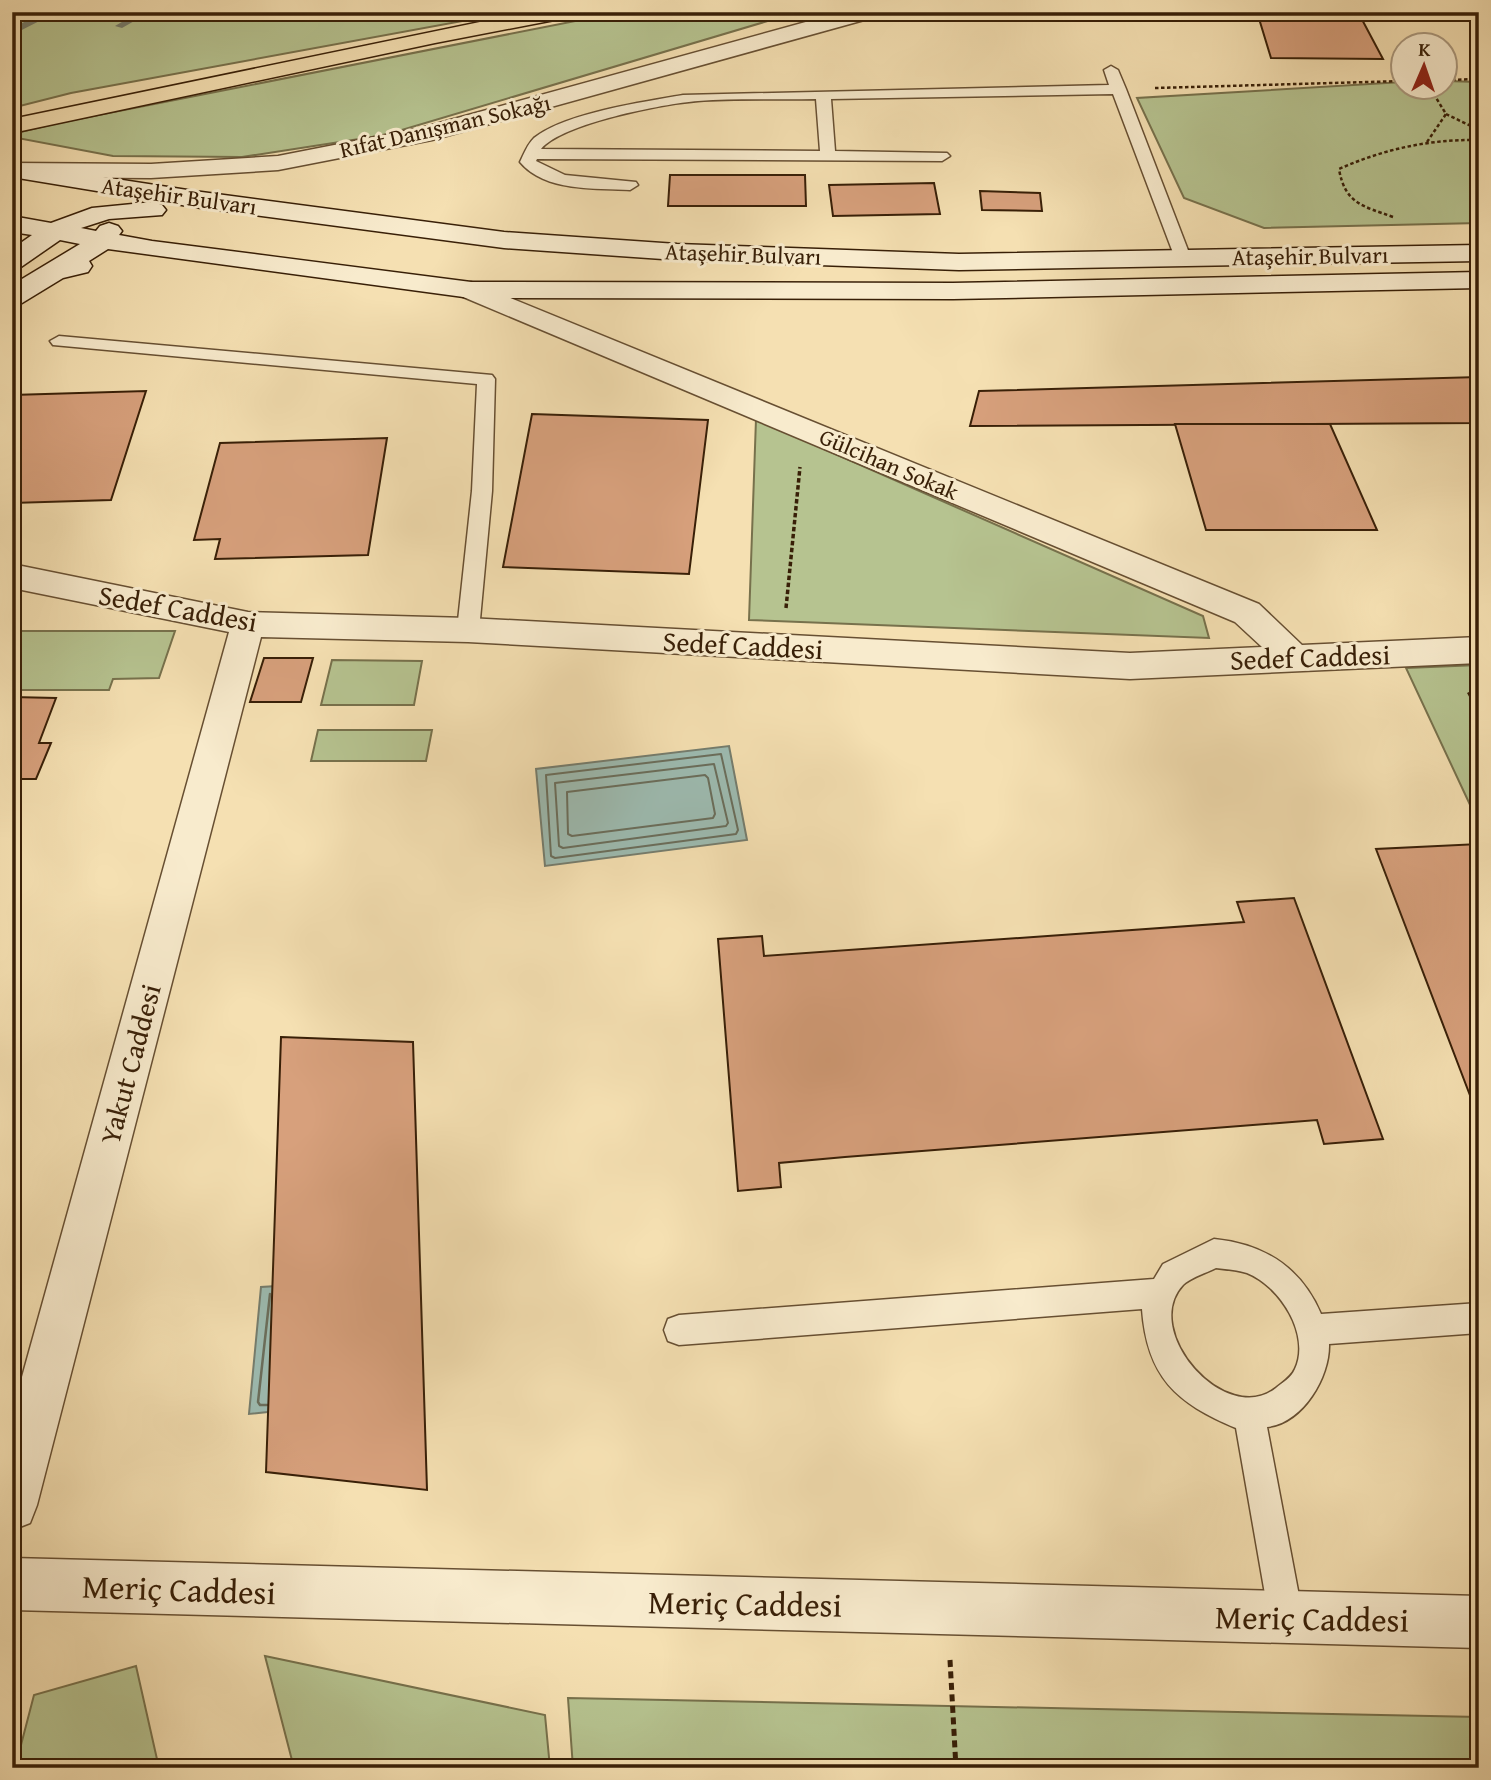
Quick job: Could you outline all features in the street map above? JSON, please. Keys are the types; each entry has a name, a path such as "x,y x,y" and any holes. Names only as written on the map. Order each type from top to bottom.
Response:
{"highway":[{"path":"12,126 435,36 565,12"}],"street":[{"name":"Rıfat Danışman Sokağı","path":"12,170 151,171 278,163 424,135 867,12"},
{"name":"Ataşehir Bulvarı","path":"12,170 66,180 504,240 677,252 959,262 1479,253"},
{"path":"66,180 111,200 122,209"},
{"path":"12,297 103,241 122,209"},
{"path":"12,261 54,232 88,214 122,209 194,212 350,230 504,240"},
{"name":"Ataşehir Bulvarı","path":"12,224 152,249 471,290 939,291 1479,280"},
{"path":"54,272 152,249"},
{"name":"Gülcihan Sokak","path":"471,290 1247,613 1293,657"},
{"name":"Sedef Caddesi","path":"12,576 248,624 468,630 1130,666 1479,650"},
{"name":"Yakut Caddesi","path":"12,1505 248,624"},
{"name":"Meriç Caddesi","path":"12,1584 1479,1622"}],"lane":[{"path":"808,28 838,12"},
{"path":"1111,70 1183,258"},
{"path":"630,185 568,181 537,170 528,162 538,143 559,129 659,103 698,97 1119,89"},
{"path":"823,94 828,157"},
{"path":"532,154 942,156"},
{"path":"59,341 486,379 482,491 468,630"},
{"path":"1214,1253 1240,1256 1264,1266 1286,1284 1302,1305 1312,1330 1314,1356 1308,1379 1294,1398 1274,1410 1249,1414 1221,1408 1195,1393 1174,1371 1160,1346 1155,1319 1160,1293 1171,1273 1191,1259 1214,1253"},
{"path":"679,1330 1160,1293"},
{"path":"1312,1330 1479,1318"},
{"path":"1249,1414 1286,1618"}],"path":[{"path":"1460,80 1479,79"},
{"path":"1119,89 1390,81"},
{"path":"1439,102 1446,114 1479,130"},
{"path":"1426,143 1446,114"},
{"path":"1400,220 1348,198 1341,186 1339,169 1370,154 1426,143 1479,140"},
{"path":"782,647 803,428"},
{"path":"946,1608 956,1768"}],"green space":[{"path":"12,12 511,12 71,93 12,108"},
{"path":"621,12 798,12 385,135 242,157 113,156 12,137 12,134 58,123"},
{"path":"1460,81 1479,82 1479,223 1264,228 1184,198 1137,98 1390,83 1390,102 1460,102"},
{"path":"756,419 1203,616 1209,638 749,620"},
{"path":"12,631 175,631 159,678 113,679 109,690 12,690"},
{"path":"332,660 422,661 414,705 321,705"},
{"path":"1479,665 1479,824 1406,668"},
{"path":"318,730 432,730 426,761 311,761"},
{"path":"265,1656 545,1715 550,1768 294,1768"},
{"path":"136,1666 159,1768 15,1768 34,1695"},
{"path":"568,1698 1479,1717 1479,1768 573,1768"}],"water":[{"path":"729,746 747,840 545,866 536,769"},
{"path":"310,1284 305,1408 249,1414 261,1287"}],"building":[{"path":"1257,12 1358,12 1383,59 1271,58"},
{"path":"670,175 805,175 806,206 668,206"},
{"path":"934,183 940,214 833,216 829,185"},
{"path":"980,191 1040,193 1042,211 982,210"},
{"path":"1479,377 1479,423 970,426 979,391"},
{"path":"146,391 111,500 12,503 12,395"},
{"path":"532,414 708,420 689,574 503,567"},
{"path":"1175,424 1330,424 1377,530 1206,530"},
{"path":"387,438 368,555 215,559 220,539 194,540 220,443"},
{"path":"264,658 313,658 301,702 250,702"},
{"path":"12,697 56,698 39,743 51,743 36,779 21,779 12,801"},
{"path":"1479,844 1479,1119 1376,849"},
{"path":"1294,898 1383,1139 1324,1144 1317,1120 845,1157 779,1163 781,1187 738,1191 718,939 762,936 764,956 1244,922 1237,902"},
{"path":"281,1037 413,1042 427,1490 266,1472"}],"waterway":[{"path":"12,32 53,12"},
{"path":"119,26 146,12"}]}
